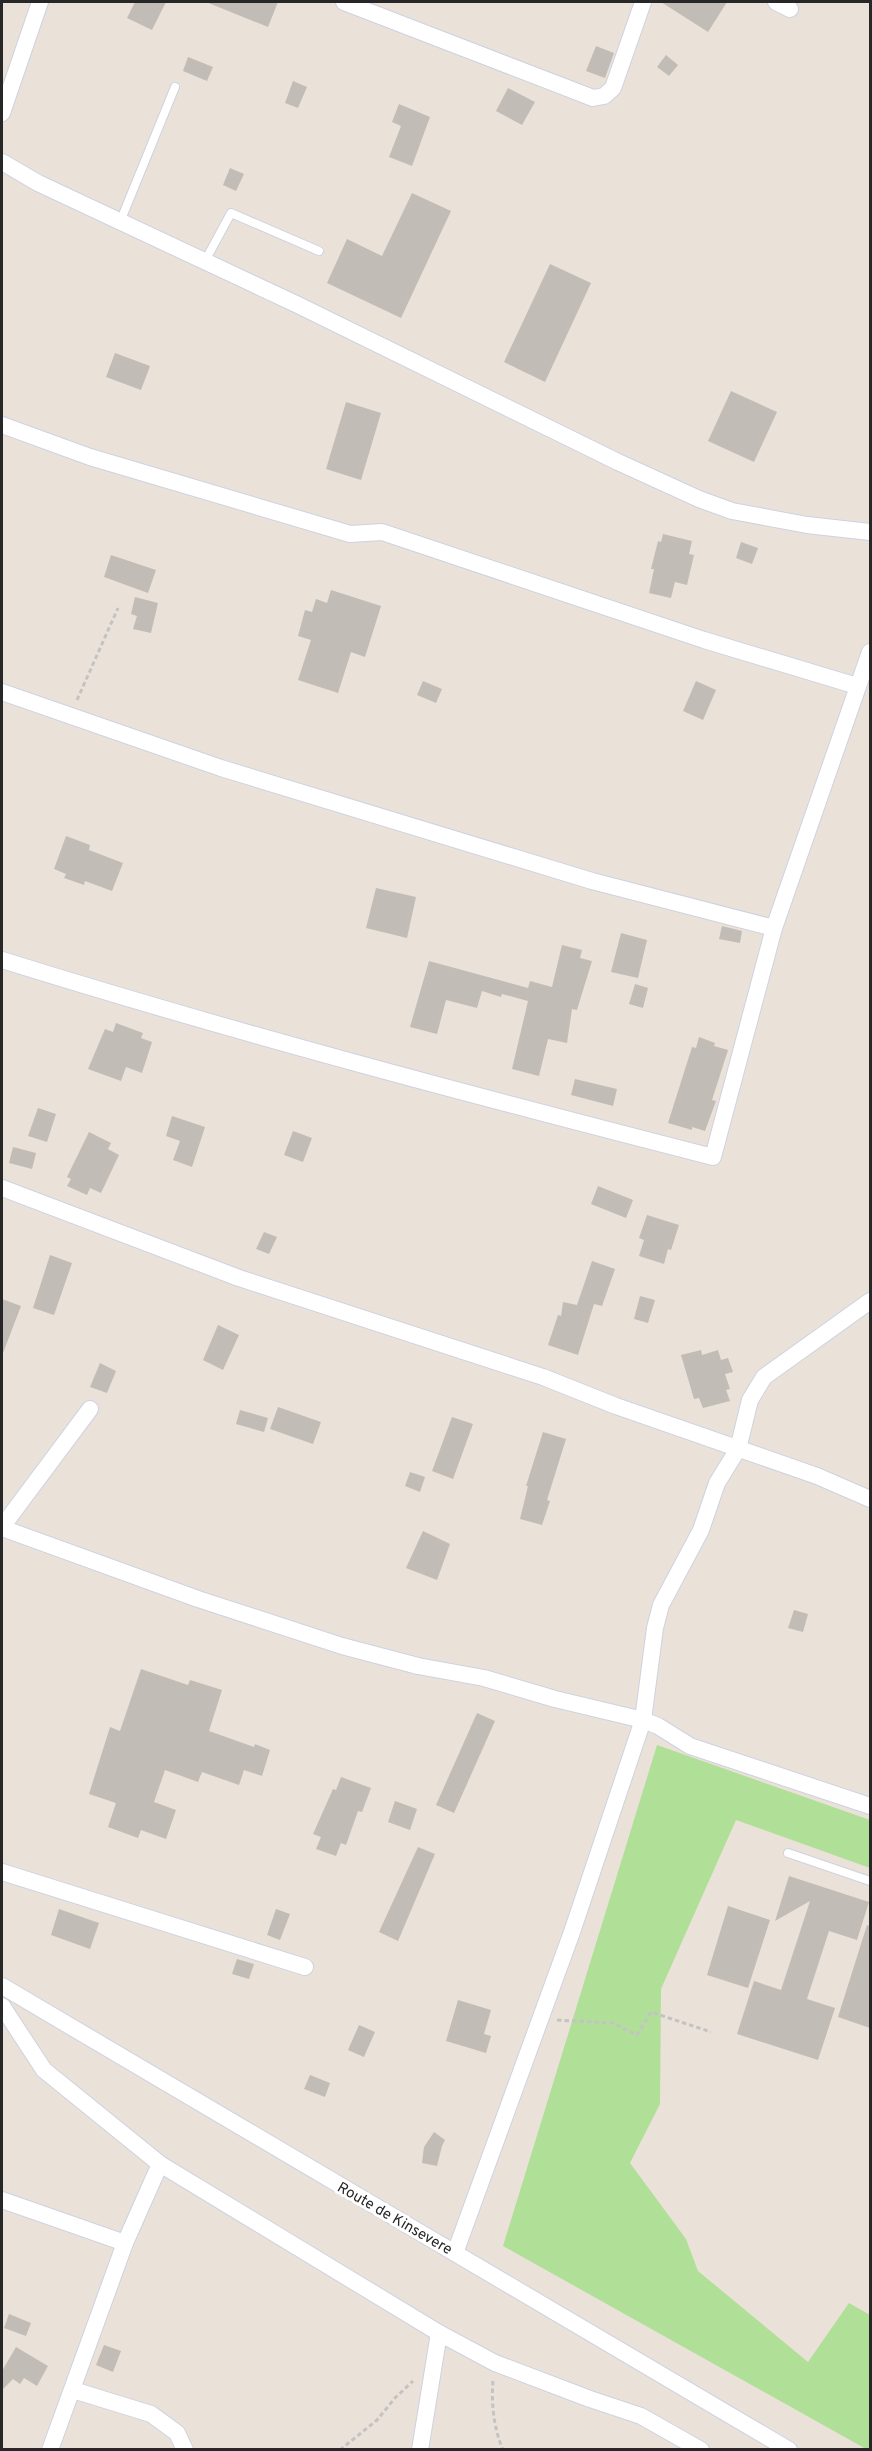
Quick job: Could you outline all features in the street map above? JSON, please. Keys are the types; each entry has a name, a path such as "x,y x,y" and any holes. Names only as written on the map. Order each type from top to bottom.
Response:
{"street":[{"path":"2,113 40,2"},
{"path":"344,2 593,98 600,98 613,88 643,2"},
{"path":"2,162 38,183 699,499 732,511 807,525 870,532"},
{"path":"2,425 90,457 350,534 382,532 704,640 857,686"},
{"path":"2,960 114,995 337,1057 713,1156 774,928 870,652"},
{"path":"2,692 71,714 221,768 592,880 774,928"},
{"path":"2,1188 239,1278 543,1377 817,1476 870,1499"},
{"path":"455,2253 540,2022 644,1720 655,1629 661,1605 698,1538 717,1483 738,1449 750,1400 764,1377 870,1301"},
{"path":"90,1409 2,1528 198,1599 342,1646 418,1666 484,1678 555,1699 644,1720 690,1746 870,1806"},
{"path":"2,1872 305,1967"},
{"name":"Route de Kinsevere","path":"2,1986 789,2450"},
{"path":"2,2006 44,2070 160,2164 439,2333 495,2363 641,2416 701,2450"},
{"path":"50,2450 125,2243 160,2164"},
{"path":"2,2200 125,2243"},
{"path":"420,2450 439,2333"},
{"path":"73,2390 151,2414 177,2433 185,2450"}],"lane":[{"path":"120,222 175,87"},
{"path":"205,261 231,213 319,251"},
{"path":"788,1853 870,1881"}],"path":[{"path":"71,714 118,608"},
{"path":"540,2022 565,2019 613,2023 637,2035 651,2012 711,2032"},
{"path":"495,2363 492,2395 497,2437 503,2450"},
{"path":"340,2450 377,2420 409,2383 434,2370"}],"green space":[{"path":"657,1745 870,1820 870,1868 736,1820 661,1989 660,2104 630,2163 686,2239 698,2271 808,2362 849,2303 870,2315 870,2449 866,2449 503,2246"}],"building":[{"path":"135,2 166,2 152,30 127,18"},
{"path":"206,2 278,2 268,27"},
{"path":"661,2 727,2 708,32"},
{"path":"596,46 614,53 605,78 586,71"},
{"path":"666,55 678,65 669,76 657,67"},
{"path":"188,57 213,67 207,81 183,71"},
{"path":"293,81 307,87 298,108 285,103"},
{"path":"508,88 535,102 522,125 496,111"},
{"path":"399,104 430,117 412,166 389,157 401,126 392,122"},
{"path":"230,168 244,174 236,191 223,185"},
{"path":"412,193 451,211 401,318 327,283 347,239 382,256"},
{"path":"550,264 591,283 545,382 504,362"},
{"path":"115,353 150,366 141,390 106,377"},
{"path":"731,391 777,412 754,462 708,441"},
{"path":"346,402 381,413 361,480 326,469"},
{"path":"663,534 692,541 689,554 694,555 687,585 675,582 671,598 649,593 654,569 651,569 658,541 661,542"},
{"path":"741,542 758,548 752,564 736,558"},
{"path":"111,555 156,570 148,593 104,577"},
{"path":"331,590 381,606 365,657 351,652 338,693 298,680 311,640 298,636 305,610 312,612 316,599 327,603"},
{"path":"135,597 158,603 151,633 133,629 137,616 131,614"},
{"path":"423,681 442,689 436,703 417,695"},
{"path":"696,681 716,690 703,720 683,711"},
{"path":"66,836 90,845 89,850 123,863 112,891 85,881 84,885 64,878 66,874 54,869"},
{"path":"376,888 416,897 407,938 366,928"},
{"path":"722,926 742,931 740,943 719,939"},
{"path":"621,933 647,940 638,978 611,972"},
{"path":"562,945 582,950 580,958 592,961 577,1010 572,1009 567,1043 548,1039 539,1076 512,1069 528,1001 502,994 501,997 482,991 477,1008 446,1000 437,1034 410,1027 429,961 528,988 530,981 552,987"},
{"path":"635,984 648,988 643,1008 629,1004"},
{"path":"116,1023 143,1033 141,1038 152,1042 142,1073 126,1067 121,1081 88,1069 105,1029 113,1032"},
{"path":"699,1037 715,1043 714,1046 728,1050 712,1100 716,1101 705,1131 668,1123 692,1047 696,1048"},
{"path":"575,1079 617,1089 613,1106 571,1095"},
{"path":"38,1108 56,1114 47,1142 28,1136"},
{"path":"172,1116 205,1127 192,1167 173,1160 180,1141 166,1136"},
{"path":"293,1131 312,1138 303,1162 284,1155"},
{"path":"89,1132 111,1143 108,1149 119,1155 101,1193 90,1188 87,1195 67,1186 71,1179 67,1177"},
{"path":"13,1147 36,1153 32,1169 9,1163"},
{"path":"598,1186 633,1200 626,1218 591,1204"},
{"path":"647,1215 679,1225 664,1264 639,1256 644,1240 639,1238"},
{"path":"264,1232 277,1237 269,1254 256,1249"},
{"path":"50,1255 72,1263 54,1315 33,1308"},
{"path":"592,1261 615,1269 602,1306 594,1304 578,1355 548,1345 558,1315 561,1316 563,1302 577,1305"},
{"path":"640,1296 655,1300 648,1323 634,1319"},
{"path":"2,1299 21,1306 3,1353 2,1353"},
{"path":"218,1325 239,1335 223,1370 203,1360"},
{"path":"701,1350 702,1355 718,1350 721,1360 728,1358 733,1372 725,1374 730,1389 726,1390 730,1401 703,1408 699,1398 694,1399 681,1355"},
{"path":"100,1363 116,1371 107,1393 90,1387"},
{"path":"278,1407 321,1422 313,1444 270,1429"},
{"path":"240,1410 268,1418 264,1432 236,1424"},
{"path":"452,1417 473,1424 453,1479 432,1471"},
{"path":"543,1432 566,1439 547,1500 550,1501 542,1525 520,1519 528,1486 526,1486"},
{"path":"410,1472 425,1477 420,1492 405,1486"},
{"path":"423,1531 450,1544 437,1580 406,1568"},
{"path":"794,1610 808,1614 803,1632 788,1628"},
{"path":"141,1669 188,1685 190,1680 222,1690 209,1731 254,1747 255,1744 270,1750 262,1776 244,1770 239,1785 202,1772 198,1782 165,1770 154,1802 176,1810 166,1839 141,1830 138,1838 108,1827 116,1803 89,1794 110,1727 120,1731"},
{"path":"477,1713 495,1721 454,1813 436,1805"},
{"path":"341,1777 371,1788 362,1812 358,1811 346,1845 341,1843 336,1856 316,1849 321,1837 313,1834 333,1789 336,1790"},
{"path":"395,1801 417,1809 410,1830 388,1822"},
{"path":"418,1847 435,1854 398,1941 379,1932"},
{"path":"789,1876 869,1902 857,1940 829,1931 807,1999 835,2008 818,2060 737,2034 754,1981 781,1990 810,1901 775,1921"},
{"path":"728,1906 770,1920 748,1988 707,1975"},
{"path":"59,1909 99,1923 90,1949 51,1935"},
{"path":"276,1909 290,1914 280,1940 267,1935"},
{"path":"867,1925 870,1926 870,2028 838,2017"},
{"path":"237,1959 254,1964 249,1979 232,1974"},
{"path":"458,2000 491,2010 484,2034 491,2036 486,2053 446,2041"},
{"path":"359,2025 375,2032 364,2057 348,2050"},
{"path":"310,2075 330,2083 325,2097 304,2089"},
{"path":"434,2132 445,2140 437,2166 422,2163 424,2147"},
{"path":"9,2314 31,2323 26,2336 4,2328"},
{"path":"104,2345 121,2351 113,2372 96,2365"},
{"path":"16,2347 48,2366 37,2386 24,2378 20,2384 13,2379 2,2390 2,2371"}]}
